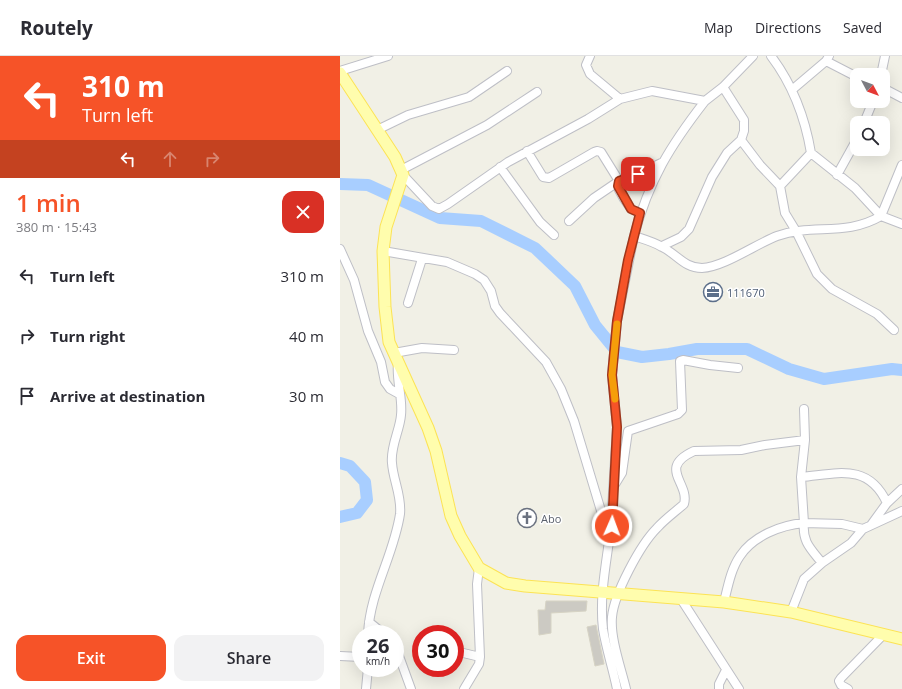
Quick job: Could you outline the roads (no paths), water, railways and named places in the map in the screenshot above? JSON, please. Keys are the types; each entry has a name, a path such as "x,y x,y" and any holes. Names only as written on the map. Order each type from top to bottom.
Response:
{"main road":[{"path":"340,72 402,172 385,235 383,251 388,334 396,358 428,428 436,451 452,516 460,536 478,568 506,583 602,594 724,602 791,612 902,639"}],"street":[{"path":"340,72 388,56"},
{"path":"590,56 586,65 590,74 620,99"},
{"path":"617,689 603,630 602,594 612,526 617,427 612,375 617,321 634,236 648,189 661,163 676,140 705,101 723,87 753,56"},
{"path":"771,56 793,89 808,135 811,153 855,188 881,216 902,224"},
{"path":"882,68 885,56"},
{"path":"793,89 827,59 850,73"},
{"path":"377,130 408,115 469,97 507,71"},
{"path":"662,246 681,237 689,228 712,177 727,153 741,140 744,131 744,120 723,87"},
{"path":"537,92 487,125 402,172 432,206 438,209 448,204 500,167 588,119 620,99 652,91 705,101"},
{"path":"890,92 902,98"},
{"path":"741,140 760,165 780,186 785,213 796,231 812,267 824,282 832,289 877,314 894,330"},
{"path":"527,151 545,178 549,178 597,151 601,152 619,181 619,190 624,199 631,209 640,213"},
{"path":"837,175 850,152"},
{"path":"780,186 811,153"},
{"path":"569,220 594,198 619,181 661,163"},
{"path":"634,236 662,246 686,265 703,268 716,264 777,236 796,231 852,228 867,224 881,216 902,165"},
{"path":"500,167 540,222 554,235"},
{"path":"340,249 354,280 368,331 381,362 385,382 390,389 399,394"},
{"path":"383,251 422,259 434,259 447,262 475,274 484,280 491,291 495,306 546,362 561,389 574,421 602,514 612,526"},
{"path":"408,303 422,259"},
{"path":"372,625 368,622 378,584 393,546 400,512 400,500 391,461 402,413 396,358 422,348 454,350"},
{"path":"613,488 622,473 628,431 678,414 682,410 680,361 683,360 738,368"},
{"path":"804,409 805,440 801,477 804,523 803,533 805,540 822,563"},
{"path":"626,689 612,630 612,617 617,595 643,545 656,528 684,504 686,499 675,472 676,467 687,454 702,449 741,450 765,445 805,440"},
{"path":"801,477 839,472 858,474 874,484 887,503"},
{"path":"791,612 804,580 822,563 850,543 902,489"},
{"path":"724,602 732,571 740,554 758,539 781,527 804,523 842,524 866,527 902,511"},
{"path":"464,689 479,664 480,657 477,584 478,568"},
{"path":"681,599 739,689"},
{"path":"848,689 841,685 839,681 884,634"},
{"path":"464,653 480,657"},
{"path":"340,656 352,657"},
{"path":"404,670 411,689"},
{"path":"719,689 719,684 726,670"},
{"path":"366,689 367,677"}],"waterway":[{"path":"340,184 368,185 440,218 481,221 535,248 575,286 595,325 617,352 642,357 697,349 747,349 789,369 824,379 892,369 902,370"},
{"path":"340,463 350,466 365,482 367,500 357,513 340,517"}],"place":[{"name":"111670","path":"713,292"},
{"name":"Abo","path":"527,518"}]}
